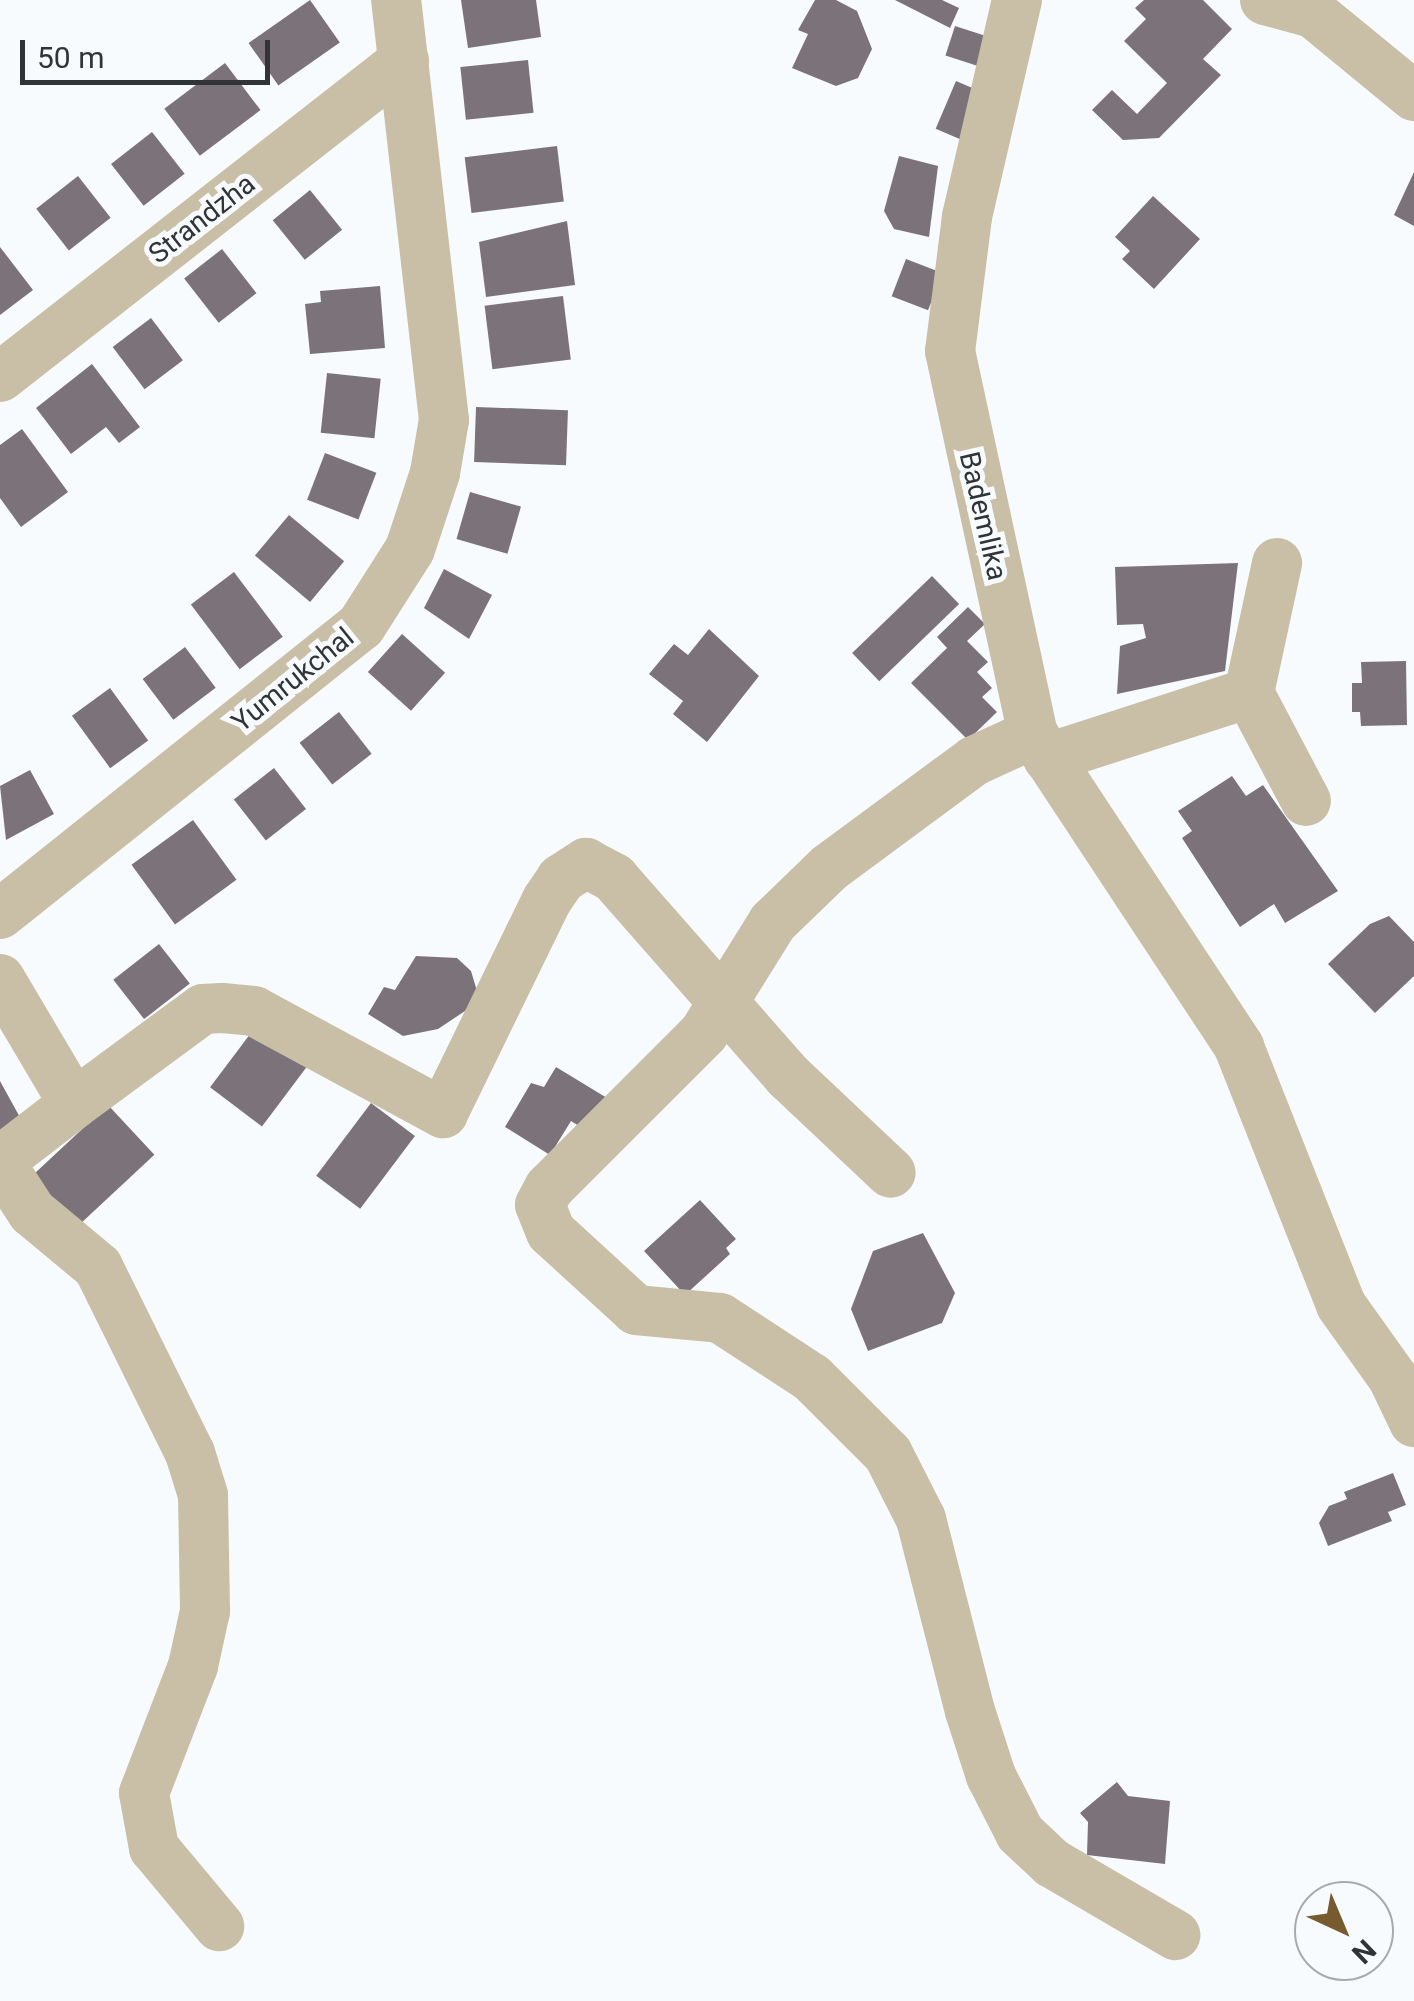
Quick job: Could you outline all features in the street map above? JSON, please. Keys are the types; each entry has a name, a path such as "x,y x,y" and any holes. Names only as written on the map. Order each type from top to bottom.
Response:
{"street":[{"name":"Yumrukchal","path":"2,907 361,626 410,548 444,420 396,0"},
{"name":"Bademlika","path":"1017,0 967,217 950,351 1041,746 1256,1080 1341,1304 1394,1378 1414,1422"},
{"path":"1264,0 1313,13 1414,96"},
{"name":"Strandzha","path":"0,377 404,61"},
{"path":"1277,563 1248,693 1306,801"},
{"path":"1176,1935 1052,1863 1020,1833 991,1776 970,1711 921,1519 888,1454 812,1378 720,1318 636,1310 543,1222 540,1206 548,1188 704,1033 773,922 829,868 959,770 1248,693"},
{"path":"220,1926 154,1848 144,1794 193,1666 208,1550 203,1495 190,1453 98,1267 32,1212 0,1162 203,1009 254,1011 443,1113 548,900 561,879 586,863 614,878 724,998 788,1076 891,1173"},
{"path":"0,979 74,1104"}],"building":[{"path":"310,0 340,43 278,86 249,43"},
{"path":"461,0 536,0 541,37 468,48"},
{"path":"815,0 836,0 857,11 872,49 858,78 836,86 792,68 808,34 798,30"},
{"path":"895,0 942,0 959,8 950,28"},
{"path":"1144,0 1203,0 1232,29 1203,59 1221,75 1159,138 1123,140 1092,110 1112,90 1137,114 1167,83 1124,41 1146,19 1135,8"},
{"path":"955,26 992,38 983,68 945,55"},
{"path":"528,60 534,113 466,120 460,67"},
{"path":"225,63 261,110 200,156 164,109"},
{"path":"956,81 982,92 961,140 936,129"},
{"path":"152,132 185,174 144,206 111,164"},
{"path":"557,146 564,202 472,213 465,157"},
{"path":"899,156 938,166 929,237 894,229 884,211"},
{"path":"1414,172 1414,226 1394,215"},
{"path":"78,176 111,218 69,250 36,209"},
{"path":"310,190 342,230 305,260 273,220"},
{"path":"1153,196 1200,239 1154,289 1122,259 1130,251 1115,237"},
{"path":"567,221 575,285 486,297 479,242"},
{"path":"0,247 33,290 0,315"},
{"path":"222,249 256,293 219,323 184,279"},
{"path":"906,259 942,273 928,310 892,296"},
{"path":"380,286 385,348 310,354 305,304 321,302 320,291"},
{"path":"563,296 571,360 492,369 485,306"},
{"path":"151,318 183,360 145,389 113,347"},
{"path":"92,364 140,427 119,443 106,427 71,454 36,408"},
{"path":"327,373 381,379 374,438 321,433"},
{"path":"476,407 568,410 566,465 474,462"},
{"path":"22,429 68,492 21,527 0,498 0,445"},
{"path":"325,453 376,473 358,519 307,500"},
{"path":"470,492 521,507 507,554 456,539"},
{"path":"289,515 344,561 310,602 255,556"},
{"path":"1238,563 1225,671 1117,694 1120,646 1146,638 1143,624 1117,625 1115,567"},
{"path":"444,569 492,595 469,639 424,608"},
{"path":"234,572 283,637 240,669 191,604"},
{"path":"932,576 959,604 879,681 852,653"},
{"path":"968,607 985,624 967,641 988,662 977,672 992,688 982,697 997,712 968,740 911,683 947,648 937,637"},
{"path":"709,629 759,676 707,742 673,714 683,701 649,674 674,644 688,655"},
{"path":"402,634 445,673 411,711 368,672"},
{"path":"185,647 216,688 173,720 143,679"},
{"path":"1406,661 1407,725 1361,726 1360,712 1352,712 1352,683 1362,683 1361,662"},
{"path":"110,688 148,741 110,768 72,716"},
{"path":"339,712 372,754 332,785 300,743"},
{"path":"274,768 306,809 266,840 234,799"},
{"path":"30,770 54,814 6,840 0,786"},
{"path":"1232,776 1246,796 1263,785 1338,891 1285,923 1274,904 1240,927 1182,838 1192,831 1178,811"},
{"path":"193,820 236,880 175,925 132,865"},
{"path":"1389,916 1414,942 1414,976 1375,1013 1328,964 1370,924"},
{"path":"159,944 190,983 144,1019 113,980"},
{"path":"416,956 457,958 471,971 477,991 468,1009 438,1029 403,1036 368,1014 384,987 395,990"},
{"path":"257,1025 309,1064 262,1126 210,1087"},
{"path":"556,1067 607,1098 587,1131 571,1121 550,1155 505,1127 531,1083 544,1087"},
{"path":"0,1081 22,1121 0,1133"},
{"path":"371,1103 415,1136 360,1209 316,1176"},
{"path":"108,1105 154,1155 74,1230 28,1180"},
{"path":"700,1200 736,1239 726,1248 730,1254 685,1295 644,1251"},
{"path":"923,1233 955,1293 942,1323 868,1351 851,1309 873,1251"},
{"path":"1393,1473 1406,1505 1388,1512 1392,1521 1328,1546 1319,1523 1329,1506 1347,1499 1344,1492"},
{"path":"1117,1782 1128,1796 1170,1801 1165,1864 1087,1855 1088,1822 1080,1813"}]}
